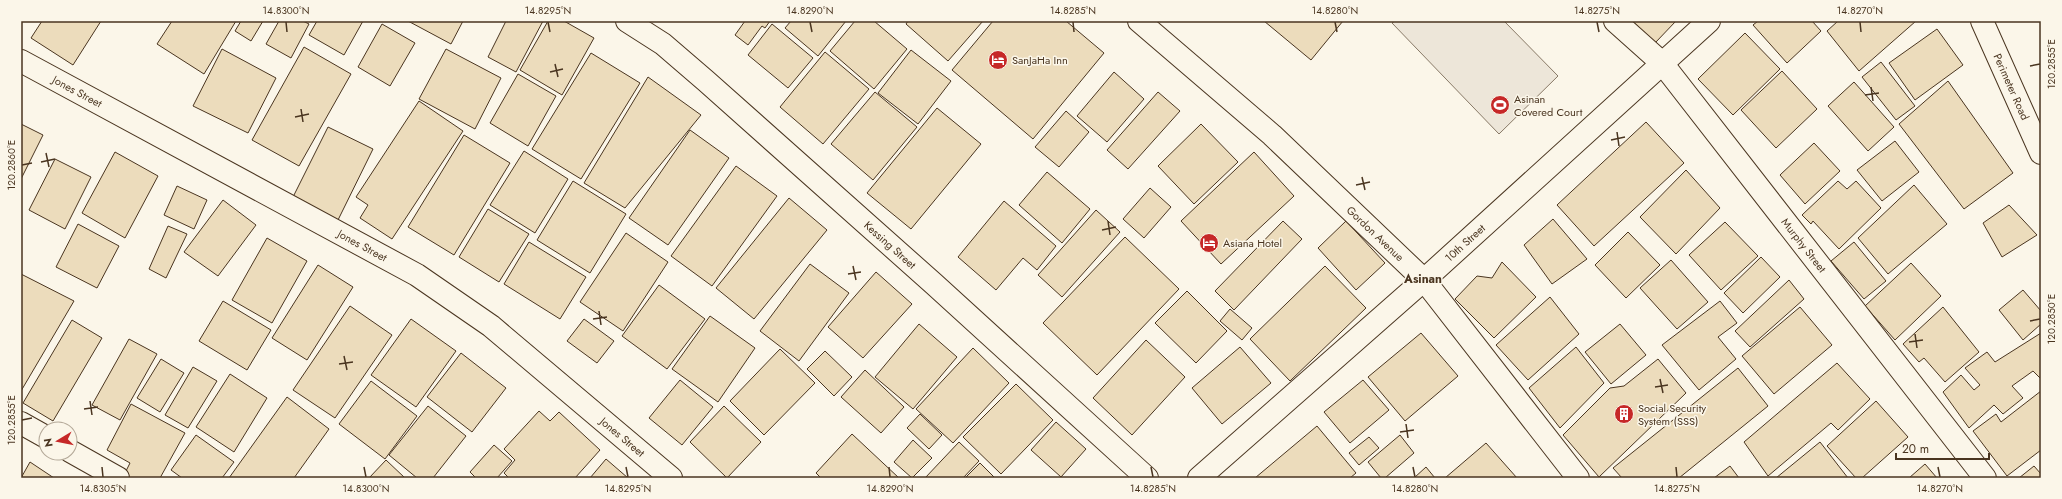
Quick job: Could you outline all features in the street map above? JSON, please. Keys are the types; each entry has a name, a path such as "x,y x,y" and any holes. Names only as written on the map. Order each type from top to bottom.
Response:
{"street":[{"name":"Kessing Street","path":"627,21 663,44 706,81 940,289 1147,478"},
{"name":"Gordon Avenue","path":"1139,21 1272,135 1424,280 1578,478"},
{"name":"Murphy Street","path":"1614,21 1662,63 1985,478"},
{"name":"10th Street","path":"1199,478 1424,280 1709,21"},
{"name":"Perimeter Road","path":"1982,21 2041,153"},
{"name":"Jones Street","path":"21,61 417,275 491,326 671,478"},
{"path":"21,423 38,433"},
{"path":"78,456 118,478"}],"shaded area":[{"name":"Asinan Covered Court","path":"1395,21 1504,21 1558,76 1499,134 1392,23"}],"building":[{"path":"42,21 101,21 73,65 31,38"},
{"path":"172,21 236,21 204,74 157,44"},
{"path":"241,21 263,21 251,41 235,31"},
{"path":"279,21 303,21 309,24 291,58 266,44"},
{"path":"317,21 363,21 344,55 309,35"},
{"path":"408,21 463,21 451,44"},
{"path":"506,21 543,21 516,72 488,57"},
{"path":"548,21 564,21 594,38 562,95 520,70"},
{"path":"745,21 770,21 765,28 762,26 748,45 735,35"},
{"path":"791,21 846,21 818,56 785,28"},
{"path":"855,21 874,21 907,49 874,89 830,51"},
{"path":"908,21 983,21 948,61 906,24"},
{"path":"993,21 1066,21 1104,53 1033,139 952,70"},
{"path":"1264,21 1343,21 1311,60"},
{"path":"1632,21 1676,21 1655,43"},
{"path":"1758,21 1812,21 1821,31 1787,63 1753,25"},
{"path":"1838,21 1916,21 1859,71 1827,31"},
{"path":"382,24 415,43 390,86 358,67"},
{"path":"772,24 813,58 788,88 748,55"},
{"path":"1937,29 1963,65 1915,100 1889,63"},
{"path":"1745,33 1780,69 1733,115 1698,79"},
{"path":"304,47 351,74 299,166 252,140"},
{"path":"222,49 276,78 248,133 193,106"},
{"path":"446,49 501,78 475,129 419,99"},
{"path":"911,50 951,81 918,124 878,93"},
{"path":"825,52 869,89 823,144 780,107"},
{"path":"591,53 640,83 581,179 532,149"},
{"path":"1881,62 1915,106 1896,120 1862,77"},
{"path":"1782,71 1817,109 1776,148 1741,110"},
{"path":"1114,72 1144,99 1107,142 1077,116"},
{"path":"518,74 556,96 528,146 490,123"},
{"path":"648,77 701,115 625,208 584,183"},
{"path":"1948,81 2013,173 1964,209 1899,124"},
{"path":"1854,82 1894,127 1868,151 1828,106"},
{"path":"875,92 917,127 873,180 831,144"},
{"path":"1158,92 1180,111 1128,169 1107,150"},
{"path":"419,101 463,131 392,239 360,218 368,205 356,197"},
{"path":"937,108 981,144 911,229 867,193"},
{"path":"1066,111 1089,132 1059,167 1035,147"},
{"path":"1646,122 1684,163 1594,246 1557,205"},
{"path":"21,124 43,135 21,179"},
{"path":"1201,124 1238,162 1194,204 1158,166"},
{"path":"328,127 373,149 338,220 293,197"},
{"path":"690,130 729,158 668,245 629,218"},
{"path":"464,135 510,163 454,255 408,227"},
{"path":"1895,141 1919,172 1882,201 1857,170"},
{"path":"1814,143 1840,171 1805,204 1780,175"},
{"path":"524,151 568,179 535,233 490,205"},
{"path":"115,152 158,176 125,238 82,213"},
{"path":"1254,152 1294,196 1221,264 1181,221"},
{"path":"55,159 91,177 65,229 29,210"},
{"path":"736,166 777,196 712,286 671,256"},
{"path":"1686,170 1720,208 1676,254 1640,217"},
{"path":"1047,172 1090,209 1062,243 1019,205"},
{"path":"573,181 626,214 590,273 537,240"},
{"path":"1838,181 1847,189 1856,181 1881,208 1839,249 1813,221 1811,224 1802,215"},
{"path":"1914,185 1947,224 1888,274 1858,238"},
{"path":"177,186 207,200 194,229 164,215"},
{"path":"1150,188 1171,207 1144,238 1123,219"},
{"path":"789,198 827,230 754,319 716,288"},
{"path":"223,200 256,225 218,276 184,252"},
{"path":"1004,201 1056,246 1037,270 1023,258 996,290 958,257"},
{"path":"2009,205 2037,235 2002,257 1983,223"},
{"path":"488,209 529,234 499,282 459,257"},
{"path":"1096,210 1120,232 1062,297 1038,275"},
{"path":"1553,219 1587,259 1552,284 1524,245"},
{"path":"1283,221 1302,239 1234,310 1215,291"},
{"path":"1346,221 1385,263 1356,290 1318,248"},
{"path":"1725,222 1758,256 1721,290 1689,255"},
{"path":"78,224 119,246 97,288 56,267"},
{"path":"168,226 187,234 166,278 149,269"},
{"path":"1628,232 1660,265 1626,298 1595,265"},
{"path":"626,233 668,262 623,331 580,302"},
{"path":"1125,237 1179,289 1097,375 1043,323"},
{"path":"267,238 307,261 272,323 232,300"},
{"path":"529,242 586,277 560,319 504,284"},
{"path":"1854,242 1886,281 1864,299 1831,261"},
{"path":"1761,257 1780,277 1743,313 1724,293"},
{"path":"1671,260 1708,302 1677,329 1640,288"},
{"path":"1502,262 1536,297 1494,338 1455,299 1477,276 1492,278"},
{"path":"1911,263 1941,296 1895,340 1865,306"},
{"path":"810,264 849,293 799,361 760,331"},
{"path":"318,265 353,287 307,360 272,338"},
{"path":"1325,266 1366,308 1290,381 1250,339"},
{"path":"876,272 912,304 863,358 828,327"},
{"path":"21,274 74,301 21,391"},
{"path":"1789,280 1804,299 1750,347 1735,331"},
{"path":"659,285 705,319 667,369 622,336"},
{"path":"2023,290 2041,311 2041,324 2023,340 1999,310"},
{"path":"1187,291 1227,331 1196,363 1155,323"},
{"path":"1550,297 1579,334 1528,380 1496,345"},
{"path":"223,301 271,330 247,370 199,341"},
{"path":"1720,301 1737,323 1718,337 1736,359 1699,390 1662,345"},
{"path":"350,306 392,335 335,418 293,390"},
{"path":"1800,307 1832,345 1774,394 1742,356"},
{"path":"1943,307 1979,352 1945,382 1924,358 1919,362 1903,344"},
{"path":"1230,309 1252,328 1242,340 1220,321"},
{"path":"710,316 755,348 718,402 672,369"},
{"path":"411,319 456,351 416,407 371,375"},
{"path":"584,319 614,341 597,363 567,341"},
{"path":"72,320 102,338 53,421 23,403"},
{"path":"919,324 957,357 913,409 875,377"},
{"path":"1620,324 1646,355 1611,384 1585,352"},
{"path":"1421,333 1458,376 1405,421 1368,377"},
{"path":"2041,333 2041,379 2033,371 2012,386 2023,398 2003,414 1994,405 1969,428 1943,392 1961,375 1974,390 1980,385 1965,368 1987,352 1995,362"},
{"path":"129,339 157,354 120,420 92,405"},
{"path":"1146,340 1185,377 1132,435 1093,398"},
{"path":"1240,347 1271,383 1222,424 1192,388"},
{"path":"1576,347 1604,383 1560,428 1529,388"},
{"path":"973,348 1009,383 953,443 916,409"},
{"path":"780,349 815,383 764,435 730,401"},
{"path":"825,351 852,377 834,396 807,369"},
{"path":"461,353 506,388 472,432 427,397"},
{"path":"161,359 184,373 160,412 137,398"},
{"name":"Social Security System (SSS)","path":"1658,359 1686,393 1599,477 1563,435 1610,388 1624,386"},
{"path":"1837,363 1870,399 1838,430 1831,423 1768,476 1744,442"},
{"path":"193,367 217,381 188,428 165,415"},
{"path":"1738,368 1768,406 1679,478 1622,478 1613,468"},
{"path":"865,370 904,407 881,433 841,397"},
{"path":"230,374 267,398 234,452 196,427"},
{"path":"680,380 713,407 682,445 649,418"},
{"path":"1363,380 1389,410 1350,443 1324,412"},
{"path":"371,381 417,416 385,459 339,424"},
{"path":"1016,384 1053,420 1001,474 963,437"},
{"path":"2041,391 2041,450 2007,476 1973,431 1996,414 2001,422"},
{"path":"287,397 329,429 294,478 229,478"},
{"path":"1876,401 1908,437 1862,478 1856,478 1827,446"},
{"path":"131,404 185,433 160,478 129,478 124,475 130,463 107,450"},
{"path":"428,406 466,436 433,478 417,478 389,455"},
{"path":"724,406 761,442 727,478 690,442"},
{"path":"539,411 550,421 559,412 600,450 575,478 509,478 504,473 515,460 504,449"},
{"path":"920,414 942,435 929,449 907,428"},
{"path":"1056,422 1086,449 1061,477 1031,450"},
{"path":"1317,426 1356,473 1350,478 1255,478"},
{"path":"852,434 899,478 821,478 816,473"},
{"path":"196,435 234,462 222,478 182,478 171,470"},
{"path":"1400,435 1414,453 1385,478 1381,478 1368,462"},
{"path":"1369,437 1379,448 1359,465 1349,453"},
{"path":"913,440 932,458 912,478 894,462"},
{"path":"959,442 979,461 963,478 925,478"},
{"path":"1820,442 1848,478 1776,478"},
{"path":"1486,443 1517,478 1445,478"},
{"path":"494,445 512,461 497,478 476,478 470,472"},
{"path":"606,459 628,478 590,478"},
{"path":"386,460 405,478 369,478"},
{"path":"30,462 54,478 21,478"},
{"path":"980,463 995,478 965,478"},
{"path":"1925,464 1937,478 1909,478"},
{"path":"1730,466 1739,478 1714,478"},
{"path":"2034,466 2041,474 2041,478 2019,478"},
{"path":"1426,467 1435,478 1414,478"}],"place":[{"name":"SanJaHa Inn","path":"998,60"},
{"name":"Asinan Covered Court","path":"1500,105"},
{"name":"Asiana Hotel","path":"1209,243"},
{"name":"Social Security System (SSS)","path":"1624,414"}],"district":[{"name":"Asinan","path":"1423,279"}]}
